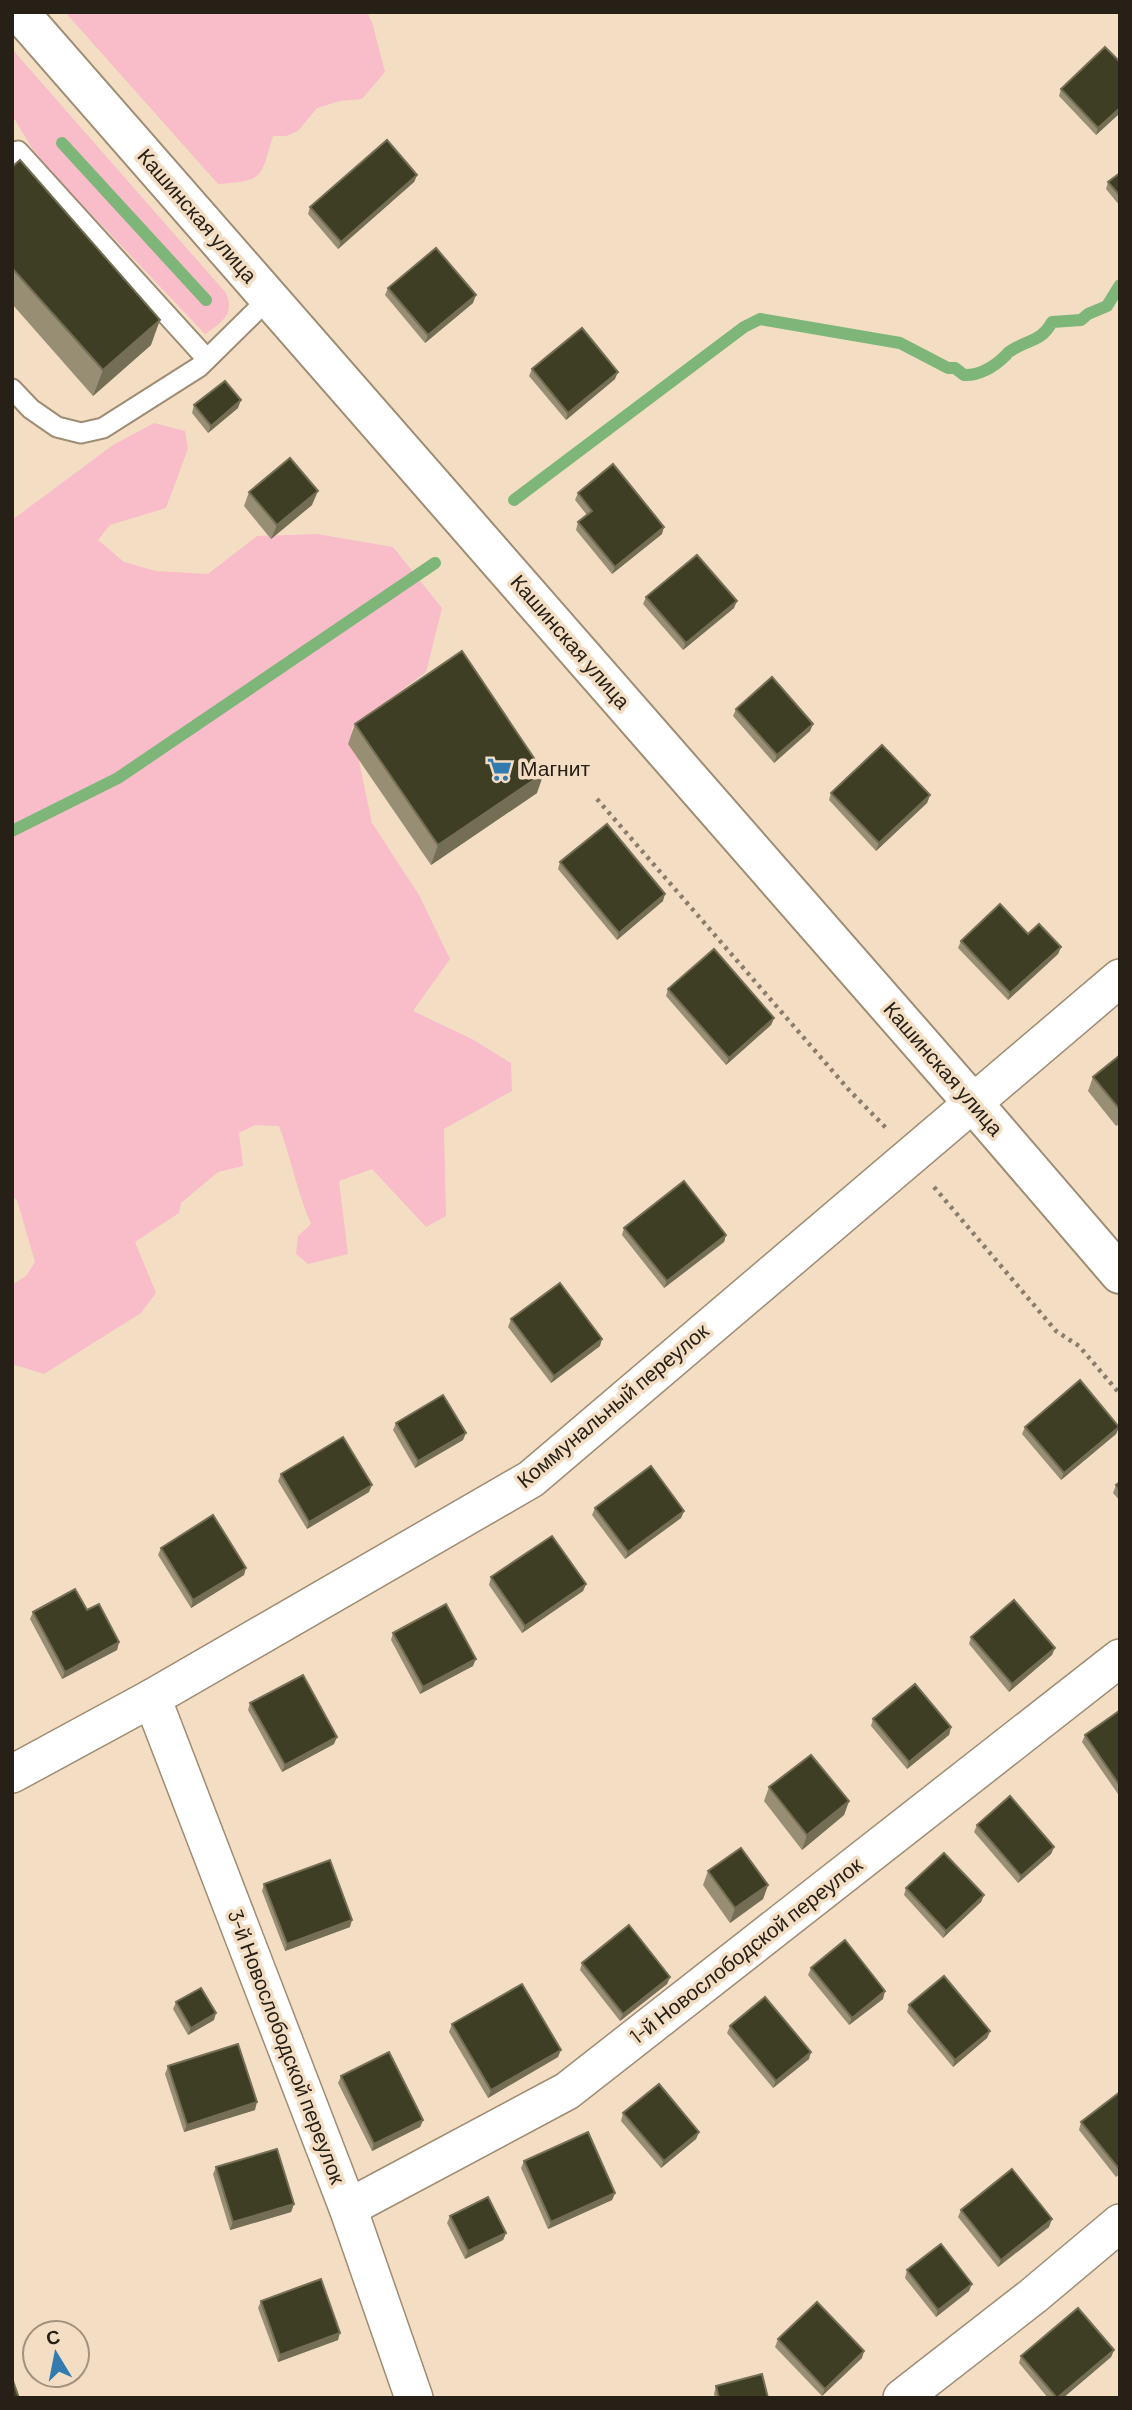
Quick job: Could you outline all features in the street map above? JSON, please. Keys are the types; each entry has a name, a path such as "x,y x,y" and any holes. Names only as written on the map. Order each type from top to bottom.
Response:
{"main road":[{"name":"Кашинская улица","path":"19,12 1120,1274"}],"street":[{"name":"Коммунальный переулок","path":"12,1774 152,1698 531,1479 1120,978"},
{"name":"1-й Новослободской переулок","path":"348,2207 567,2091 1120,1658"},
{"name":"3-й Новослободской переулок","path":"152,1698 348,2207 414,2398"},
{"path":"902,2398 1033,2296 1120,2223"}],"lane":[{"path":"12,155 18,150 207,359"},
{"path":"12,388 31,410 57,427 81,433 103,428 199,367 269,298"}],"path":[{"path":"597,799 849,1090 911,1154 940,1196 1056,1331 1079,1346 1120,1394"}],"shaded area":[{"path":"65,12 367,12 385,72 362,99 340,101 317,108 298,131 286,136 273,136 266,161 253,179 218,184"},
{"path":"12,49 226,293 228,312 205,334 38,158 12,115"},
{"path":"154,423 185,431 188,449 166,508 110,525 98,540 124,562 156,571 208,574 257,536 317,534 393,547 442,608 426,672 352,728 372,823 419,895 450,959 413,1011 472,1039 511,1063 512,1091 444,1129 446,1216 426,1227 372,1169 339,1181 348,1254 308,1264 296,1254 298,1236 311,1224 279,1126 255,1125 239,1133 243,1166 218,1172 181,1203 179,1213 135,1242 156,1293 141,1313 44,1374 12,1364 12,1285 26,1276 35,1262 17,1200 12,1196 12,520 113,445"}],"building":[{"path":"1105,47 1120,62 1120,108 1098,128 1061,89"},
{"path":"387,140 417,175 341,242 310,207"},
{"path":"20,160 160,320 103,370 12,268 12,167"},
{"path":"1120,173 1120,196 1108,182"},
{"path":"436,248 476,295 428,335 388,288"},
{"path":"582,328 618,372 568,413 532,369"},
{"path":"225,381 241,400 211,426 194,405"},
{"path":"290,458 318,491 277,525 249,492"},
{"path":"613,464 664,527 615,567 578,522 592,511 578,493"},
{"path":"697,555 737,601 686,643 646,597"},
{"path":"462,651 544,773 438,845 355,724"},
{"path":"772,677 813,724 777,755 736,709"},
{"path":"882,745 930,795 879,843 831,793"},
{"path":"607,824 665,894 619,933 560,862"},
{"path":"1000,904 1028,934 1039,924 1061,947 1010,993 961,941"},
{"path":"714,949 774,1018 729,1058 668,989"},
{"path":"1120,1055 1120,1110 1093,1077"},
{"path":"684,1181 726,1235 667,1281 624,1228"},
{"path":"560,1283 602,1339 554,1376 511,1319"},
{"path":"1080,1380 1119,1427 1064,1473 1025,1427"},
{"path":"443,1395 466,1433 418,1461 396,1423"},
{"path":"343,1437 372,1485 309,1522 281,1474"},
{"path":"651,1466 684,1511 628,1552 595,1508"},
{"path":"213,1515 246,1568 193,1600 161,1548"},
{"path":"552,1536 586,1584 525,1626 491,1577"},
{"path":"75,1589 87,1610 99,1604 119,1642 65,1672 33,1612"},
{"path":"1014,1600 1055,1648 1012,1684 971,1637"},
{"path":"446,1604 476,1659 423,1687 393,1633"},
{"path":"303,1675 337,1737 285,1765 250,1703"},
{"path":"915,1684 951,1727 909,1762 873,1719"},
{"path":"1120,1712 1120,1786 1085,1735"},
{"path":"811,1755 849,1801 807,1835 769,1787"},
{"path":"1010,1796 1054,1847 1021,1876 977,1825"},
{"path":"741,1848 768,1885 735,1908 708,1871"},
{"path":"944,1853 984,1895 946,1931 906,1888"},
{"path":"330,1860 352,1920 287,1944 264,1884"},
{"path":"629,1925 670,1977 623,2014 582,1963"},
{"path":"845,1940 885,1991 852,2018 811,1968"},
{"path":"944,1976 990,2031 955,2060 909,2005"},
{"path":"522,1984 561,2050 491,2090 452,2024"},
{"path":"201,1988 216,2013 191,2028 176,2002"},
{"path":"765,1997 811,2052 776,2081 730,2026"},
{"path":"238,2044 257,2102 187,2125 168,2066"},
{"path":"389,2052 423,2120 374,2144 341,2076"},
{"path":"659,2084 699,2132 664,2161 623,2113"},
{"path":"1120,2092 1120,2169 1119,2169 1081,2122"},
{"path":"588,2132 615,2193 551,2222 524,2161"},
{"path":"277,2149 294,2204 233,2222 216,2167"},
{"path":"1012,2169 1052,2219 1001,2260 961,2210"},
{"path":"488,2197 506,2233 468,2251 450,2216"},
{"path":"941,2244 972,2284 938,2310 907,2270"},
{"path":"321,2279 340,2333 280,2355 261,2301"},
{"path":"817,2302 864,2351 825,2389 778,2339"},
{"path":"1078,2308 1114,2350 1057,2398 1021,2356"},
{"path":"762,2374 768,2398 719,2398 716,2386"},
{"path":"12,2378 19,2398 12,2398"}],"waterway":[{"path":"62,143 206,300"},
{"path":"514,500 744,327 760,319 900,343 948,368 955,368 964,375 969,375 991,367 1010,351 1039,337 1052,322 1081,320 1107,306 1120,285"},
{"path":"12,831 118,778 435,563"}],"place":[{"name":"Магнит","path":"500,769"}]}
